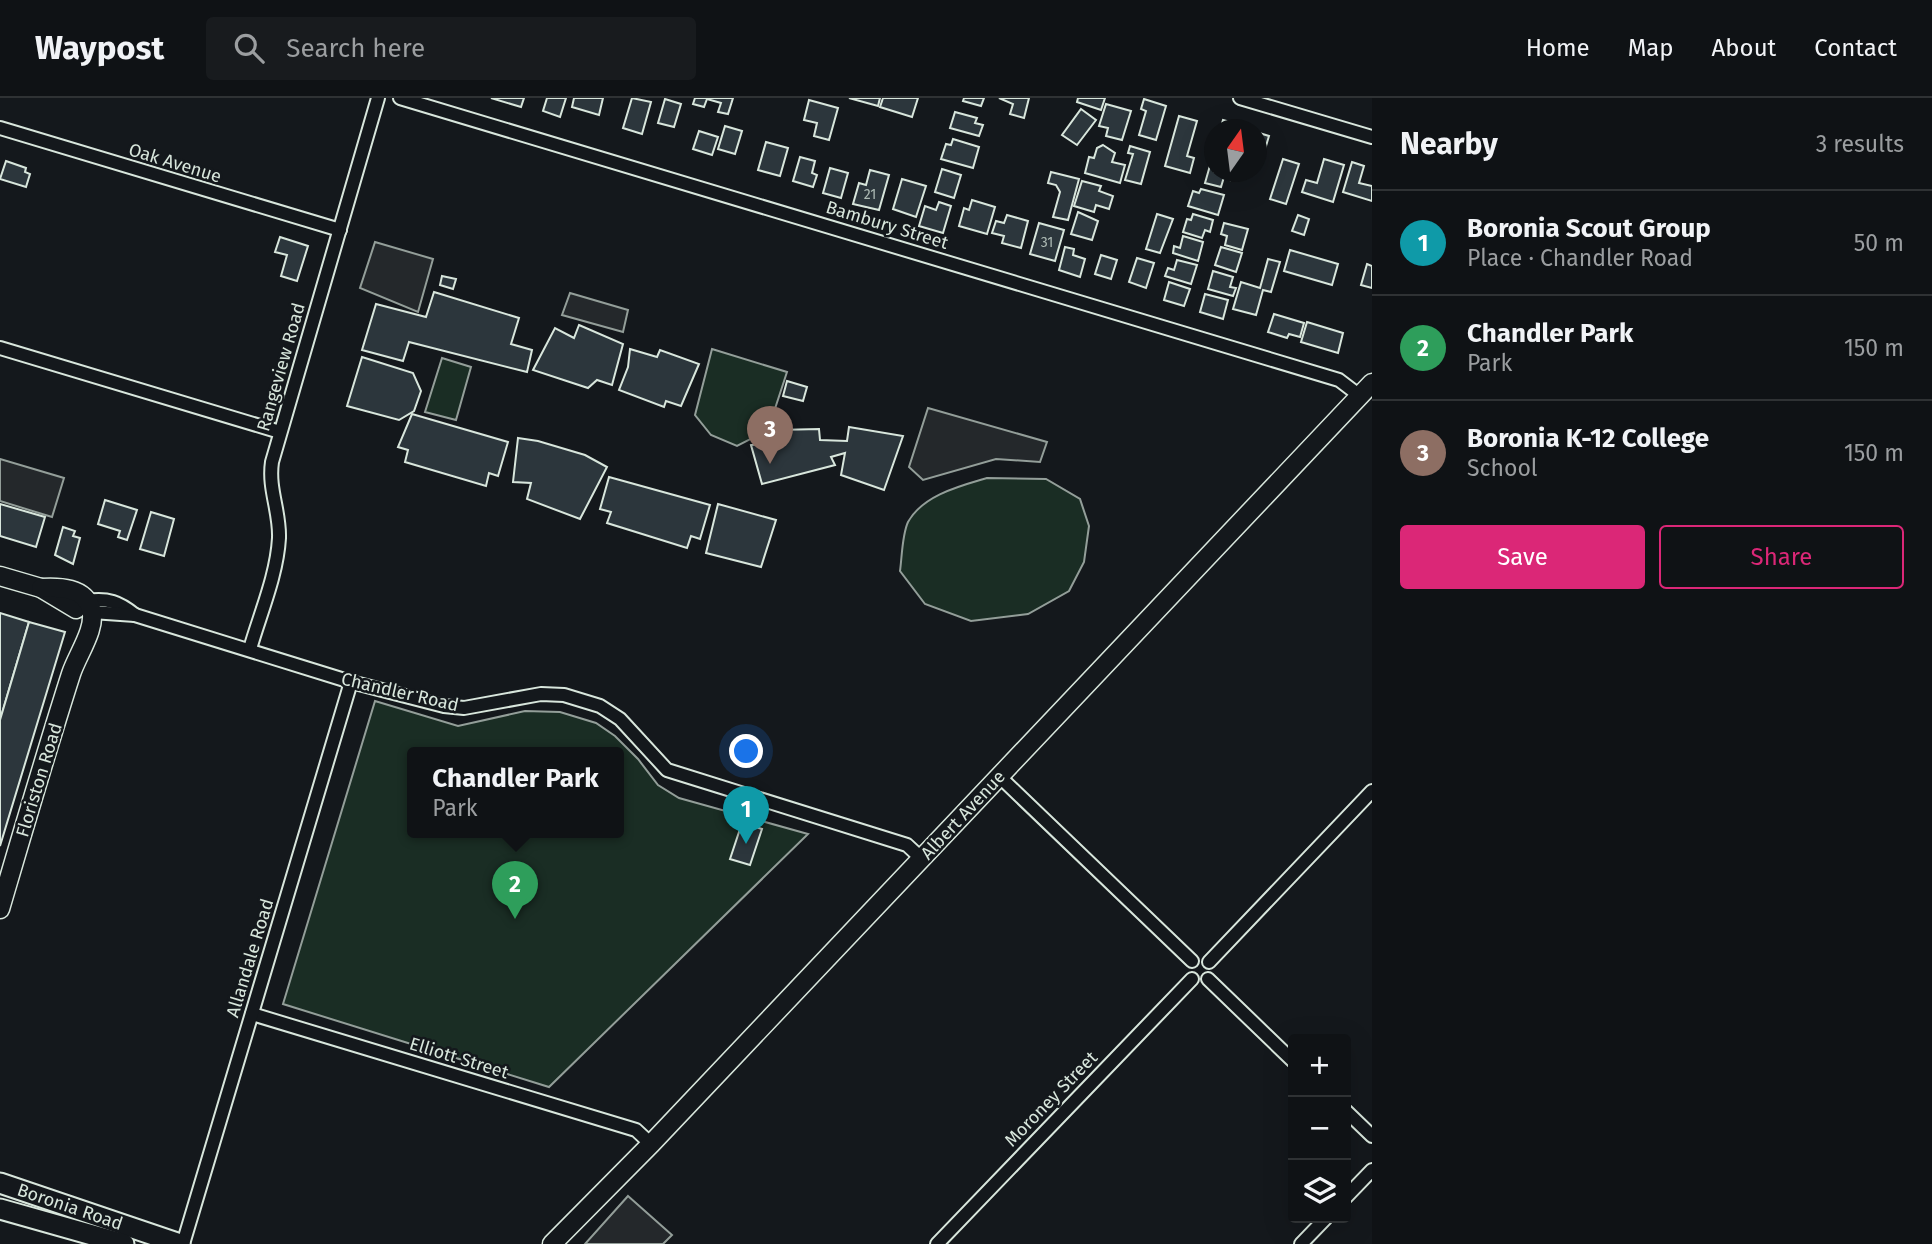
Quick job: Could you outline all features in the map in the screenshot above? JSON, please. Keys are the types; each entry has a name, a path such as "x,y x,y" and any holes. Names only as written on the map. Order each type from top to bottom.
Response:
{"main road":[{"name":"Albert Avenue","path":"552,1244 651,1144 1366,389"},
{"name":"Chandler Road","path":"0,576 41,588 85,607"},
{"name":"Floriston Road","path":"0,909 79,650 85,607"},
{"name":"Boronia Road","path":"0,1183 181,1244"},
{"name":"Boronia Road","path":"0,1209 124,1244"}],"street":[{"name":"Rangeview Road","path":"250,649 279,540 277,510 270,478 280,432 378,98"},
{"name":"Bambury Street","path":"400,98 1366,389"},
{"path":"1240,98 1372,137"},
{"name":"Oak Avenue","path":"0,128 340,230"},
{"path":"0,348 280,432"},
{"name":"Chandler Road","path":"85,607 110,600 121,604 135,615 351,682 464,708 541,694 564,695 600,706 620,719 667,770 907,845 922,859"},
{"name":"Allandale Road","path":"181,1244 351,682"},
{"path":"999,776 1192,961"},
{"path":"1209,962 1372,791"},
{"path":"1200,958 1209,962 1212,970 1208,979 1200,982 1192,979 1188,970 1192,961 1200,958"},
{"name":"Moroney Street","path":"937,1244 1192,979"},
{"path":"1208,979 1288,1056"},
{"name":"Elliott Street","path":"252,1014 636,1130 651,1144"},
{"path":"1351,1116 1372,1136"},
{"path":"1351,1192 1372,1170"},
{"path":"1301,1244 1321,1223"}],"green space":[{"path":"712,349 787,372 768,430 737,446 711,435 695,415"},
{"path":"442,358 471,367 456,420 425,412"},
{"path":"987,478 1046,479 1080,499 1089,526 1084,562 1069,591 1028,614 971,621 925,604 900,571 902,546 908,522 923,505 943,493"},
{"path":"375,701 458,726 525,711 560,712 596,723 615,736 638,759 658,785 679,798 808,834 549,1087 283,1004"}],"shaded area":[{"path":"375,242 433,259 418,312 360,288"},
{"path":"570,293 628,310 623,332 562,315"},
{"path":"928,408 1047,442 1040,462 996,459 923,480 909,467"},
{"path":"0,459 64,478 52,517 0,501"},
{"path":"628,1196 672,1235 663,1244 585,1244"}],"building":[{"path":"491,98 524,98 521,107"},
{"path":"547,98 566,98 560,117 543,111"},
{"path":"574,98 603,98 599,115 572,107"},
{"path":"632,98 651,102 642,134 623,128"},
{"path":"695,98 733,98 728,114 718,112 721,103 707,99 704,107 693,104"},
{"path":"849,98 880,98 878,106"},
{"path":"883,98 918,98 912,117 880,107"},
{"path":"964,98 984,98 981,106 963,101"},
{"path":"999,98 1029,98 1024,118 1010,114 1013,104"},
{"path":"1078,98 1105,98 1101,110 1077,102"},
{"path":"665,99 681,104 674,127 658,123"},
{"path":"1144,99 1166,106 1156,140 1139,135 1146,111 1141,109"},
{"path":"809,100 838,108 829,140 814,136 817,123 804,120"},
{"path":"1106,104 1131,111 1122,140 1106,136 1108,128 1099,126"},
{"path":"1081,109 1096,120 1077,145 1062,135"},
{"path":"955,112 977,118 975,123 983,125 979,136 950,128"},
{"path":"1179,116 1197,121 1187,156 1194,158 1190,173 1165,166"},
{"path":"725,126 742,131 735,154 718,149"},
{"path":"699,131 718,137 712,155 693,149"},
{"path":"953,139 979,147 973,168 941,159 946,144 951,145"},
{"path":"766,142 788,148 780,176 758,170"},
{"path":"1103,145 1115,153 1112,162 1125,165 1120,183 1085,173 1089,157 1094,158 1097,148"},
{"path":"1130,146 1150,152 1141,184 1125,180 1133,154 1128,153"},
{"path":"800,157 815,161 812,173 817,175 813,187 793,181"},
{"path":"1283,159 1299,164 1286,204 1270,199"},
{"path":"1324,159 1344,165 1333,202 1302,192 1306,180 1317,183"},
{"path":"6,161 26,168 25,172 30,174 26,187 0,179"},
{"path":"1352,162 1364,166 1359,183 1372,186 1372,201 1343,192"},
{"path":"830,168 848,173 841,198 823,193"},
{"path":"942,169 961,175 954,198 935,192"},
{"path":"870,170 889,175 879,210 853,204 859,183 866,185"},
{"path":"1051,172 1079,179 1068,220 1053,217 1060,192 1056,185 1048,183"},
{"path":"902,179 926,186 916,217 893,209"},
{"path":"1082,181 1101,186 1099,191 1113,196 1109,209 1096,205 1094,212 1074,206"},
{"path":"1205,182 1222,182 1221,187"},
{"path":"1201,189 1224,195 1218,215 1188,206 1193,191 1199,193"},
{"path":"972,200 995,207 987,234 959,226 964,208 969,210"},
{"path":"939,202 951,206 943,233 919,226 925,206 936,210"},
{"path":"1078,212 1098,221 1092,240 1071,234"},
{"path":"1157,214 1173,219 1160,253 1146,249"},
{"path":"1193,214 1213,220 1210,232 1205,230 1202,238 1183,232 1187,219 1191,220"},
{"path":"1007,215 1028,221 1021,248 1002,243 1004,236 992,233 996,221 1004,223"},
{"path":"1298,215 1309,219 1304,235 1292,231"},
{"path":"1039,223 1064,230 1055,261 1030,254"},
{"path":"1224,223 1248,229 1242,250 1225,245 1227,236 1221,234"},
{"path":"1183,236 1203,242 1198,261 1173,253 1174,246 1180,248"},
{"path":"280,237 308,246 297,281 281,276 287,255 275,252"},
{"path":"1065,247 1074,249 1073,255 1085,259 1080,277 1059,270"},
{"path":"1221,247 1242,253 1236,272 1215,265"},
{"path":"1290,250 1338,264 1332,285 1284,271"},
{"path":"1101,255 1117,260 1111,279 1095,274"},
{"path":"1137,258 1154,263 1146,288 1129,282"},
{"path":"1268,259 1280,262 1271,292 1263,290 1256,315 1233,309 1241,282 1260,288"},
{"path":"1177,260 1197,265 1191,284 1165,276 1168,268 1174,270"},
{"path":"1367,264 1372,266 1372,288 1361,285"},
{"path":"1213,271 1233,277 1230,287 1236,288 1233,296 1208,289"},
{"path":"442,276 456,279 453,289 440,285"},
{"path":"1169,282 1190,289 1184,306 1164,300"},
{"path":"434,292 519,318 511,344 532,350 527,372 409,342 403,361 362,350 376,304 426,317"},
{"path":"1205,294 1228,300 1223,319 1200,312"},
{"path":"1274,314 1304,323 1300,337 1289,334 1287,338 1268,332"},
{"path":"1307,322 1343,333 1338,353 1301,342"},
{"path":"579,325 623,344 612,385 597,380 588,388 533,370 555,328 574,338"},
{"path":"630,349 657,357 660,350 699,364 681,406 666,401 664,407 619,390 628,367"},
{"path":"362,357 413,373 421,391 414,411 399,420 347,406"},
{"path":"787,381 807,387 803,401 783,396"},
{"path":"412,414 508,442 498,476 489,473 486,486 405,462 408,450 398,447"},
{"path":"849,427 903,436 884,490 841,475 845,453 831,457 835,465 762,484 751,445 778,442 777,430 819,429 820,440 847,441"},
{"path":"518,438 585,455 607,467 580,519 527,499 531,483 513,482"},
{"path":"609,477 710,505 700,539 691,536 687,548 607,523 611,512 600,509"},
{"path":"105,500 137,510 127,540 118,537 120,531 98,524"},
{"path":"0,504 45,517 36,547 0,536"},
{"path":"718,504 776,520 761,567 706,553"},
{"path":"151,512 174,519 164,556 140,549"},
{"path":"63,527 75,531 73,536 80,538 73,564 55,555"},
{"path":"0,613 29,622 0,720"},
{"path":"29,622 65,632 0,846 0,720"},
{"path":"742,823 762,829 750,865 730,859"}],"place":[{"name":"Boronia K-12 College","path":"770,464"},
{"name":"Boronia Scout Group","path":"746,844"},
{"name":"Chandler Park","path":"515,919"}]}
